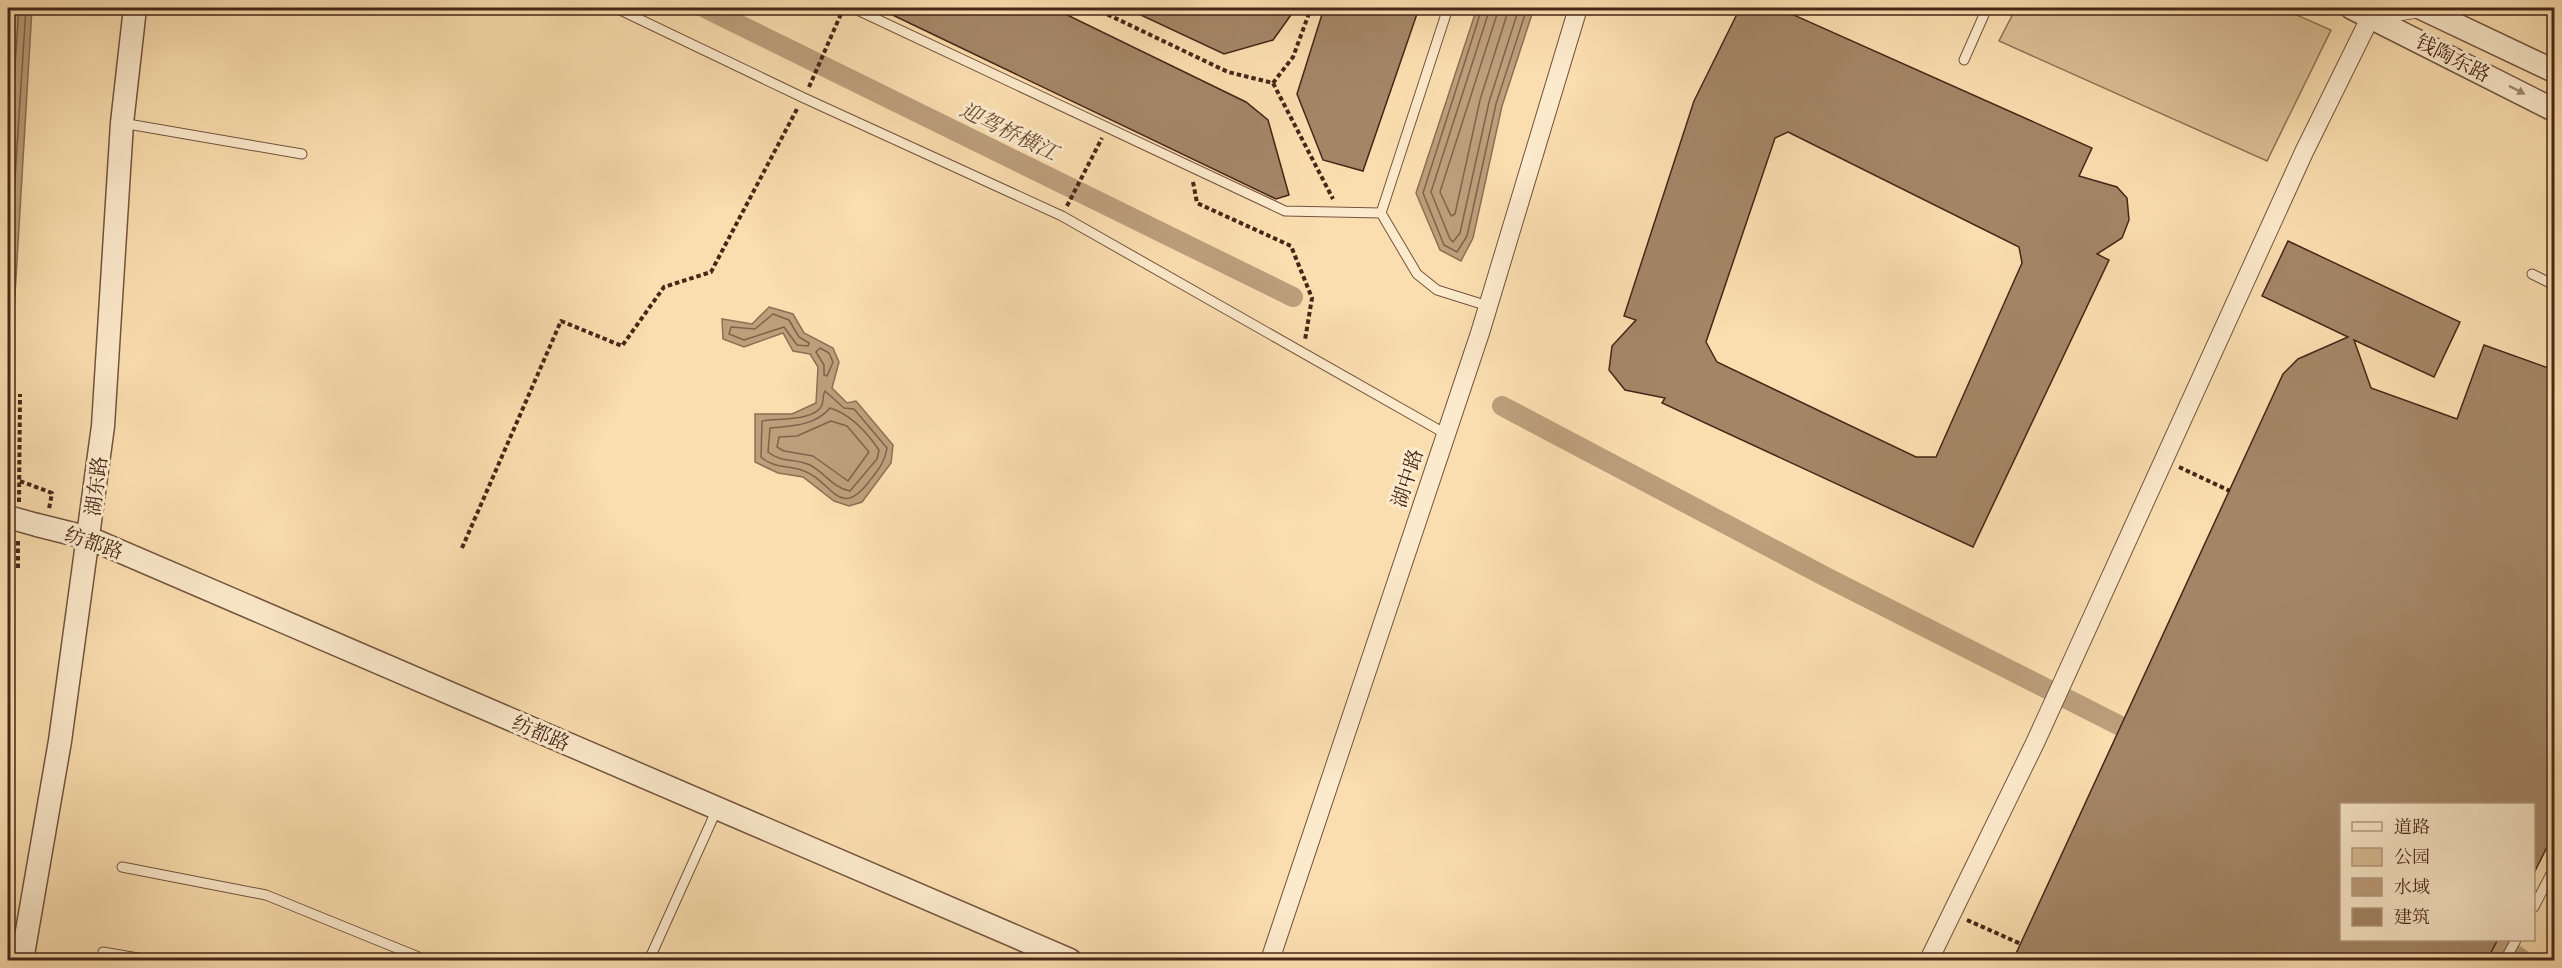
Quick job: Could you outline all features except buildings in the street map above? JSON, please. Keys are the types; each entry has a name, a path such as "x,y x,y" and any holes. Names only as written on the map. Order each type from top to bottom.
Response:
{"street":[{"name":"湖东路","path":"22,960 60,741 103,426 122,123 135,8"},
{"name":"湖中路","path":"1270,960 1488,306 1578,8"},
{"path":"1929,960 2035,743 2304,152 2361,12 2421,8"},
{"name":"钱陶东路","path":"2421,8 2554,71"},
{"name":"钱陶东路","path":"2361,12 2554,110"},
{"name":"纺都路","path":"25,524 89,538 1070,960"}],"lane":[{"path":"616,8 804,98 1062,216 1446,434"},
{"path":"853,8 1285,211 1338,210 1381,213"},
{"path":"1448,8 1381,213 1417,274 1437,290 1488,306"},
{"path":"1964,60 1988,8"},
{"path":"122,123 302,154"},
{"path":"2532,274 2554,285"},
{"path":"649,960 717,809"},
{"path":"122,867 266,895 426,960"},
{"path":"2535,905 2554,868"},
{"path":"2505,960 2515,941"},
{"path":"103,952 149,960"}],"path":[{"path":"462,548 561,321 622,346 664,287 711,272 784,130 804,98 843,8"},
{"path":"1094,8 1228,72 1273,83 1338,210"},
{"path":"1273,83 1293,57 1311,8"},
{"path":"1070,199 1094,153"},
{"path":"1190,166 1197,203 1291,246 1312,297 1311,318 1302,352"},
{"path":"18,568 25,524 20,480 20,394"},
{"path":"2163,460 2230,491"},
{"path":"20,480 51,493 25,524"},
{"path":"1952,913 2021,944"}],"green space":[{"path":"2016,8 2281,8 2331,30 2267,161 1999,41"}],"water":[{"path":"8,8 32,8 8,412"},
{"path":"1477,8 1534,8 1502,106 1473,238 1461,261 1440,250 1416,193"},
{"path":"769,307 793,314 804,333 833,348 839,362 832,388 847,403 856,401 893,445 891,463 862,502 849,506 834,501 803,477 778,473 755,462 755,414 792,414 816,403 818,367 810,354 793,351 783,333 744,347 723,339 722,319 752,324"}],"waterway":[{"name":"迎驾桥横江","path":"705,8 1293,297"},
{"path":"1502,406 1826,577 2144,738"},
{"path":"2494,941 2523,960"}]}
